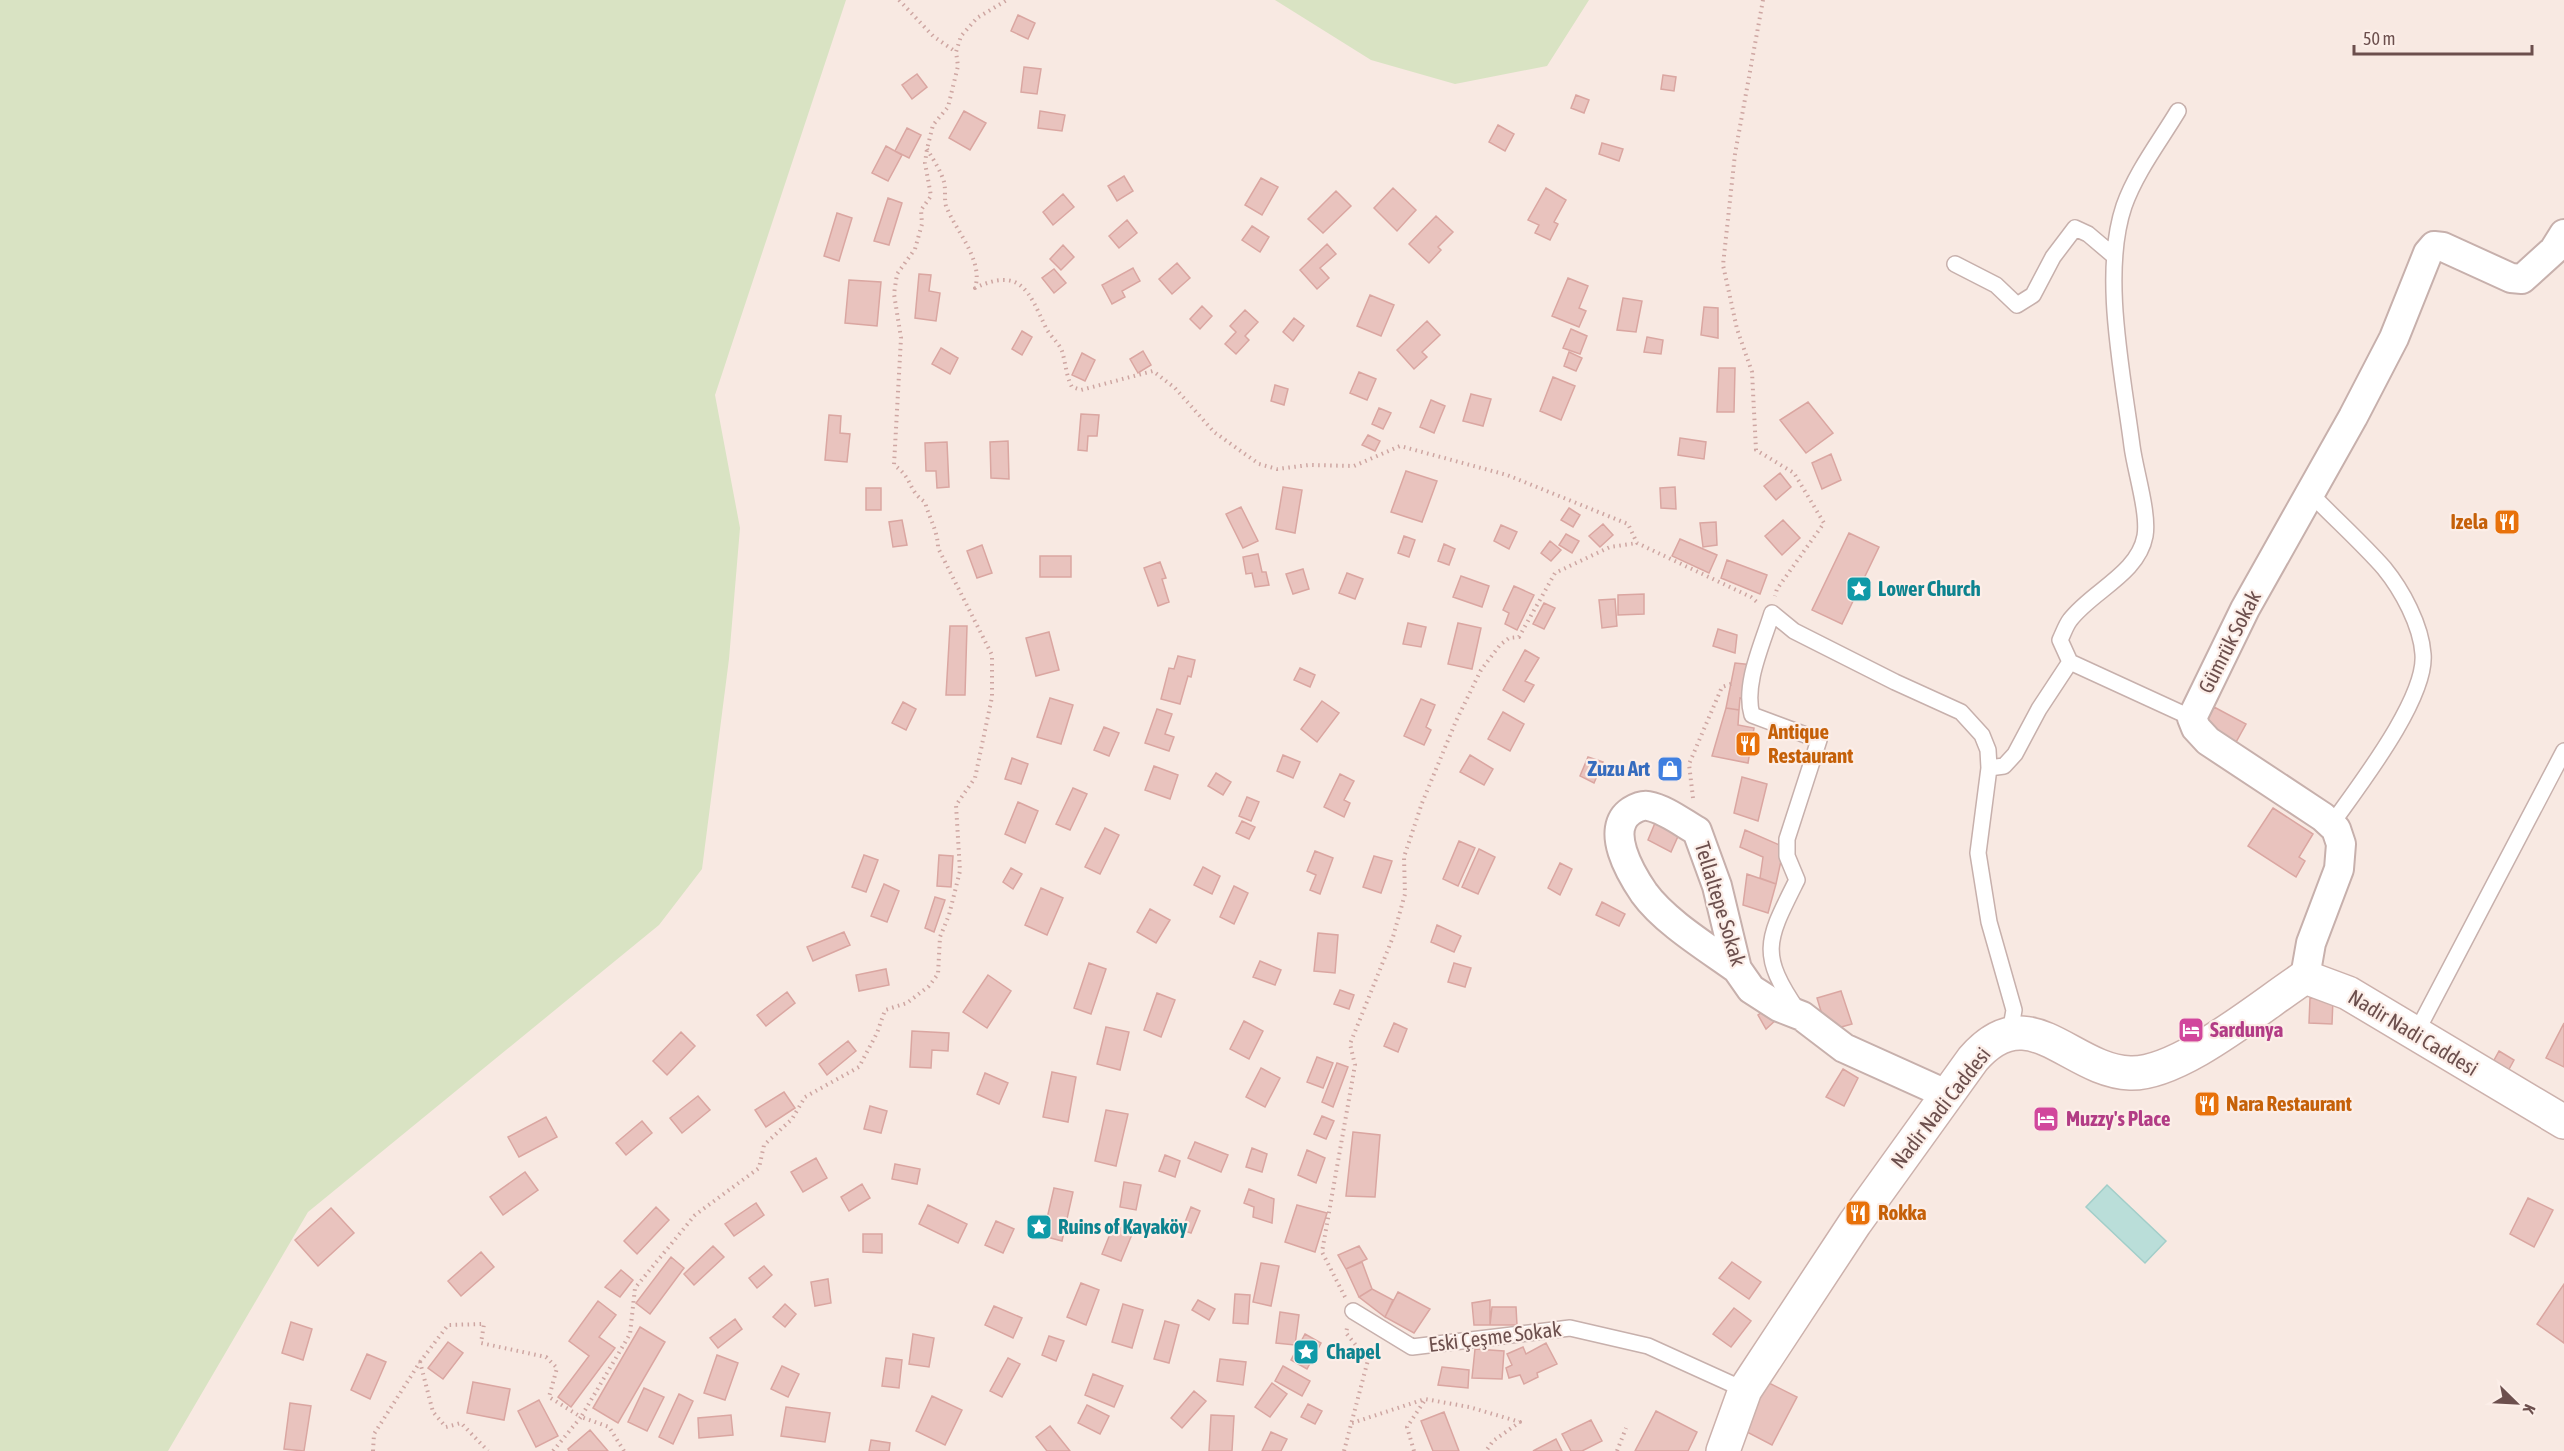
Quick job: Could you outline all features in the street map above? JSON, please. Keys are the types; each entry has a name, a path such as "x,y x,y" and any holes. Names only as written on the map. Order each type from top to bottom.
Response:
{"street":[{"name":"Gümrük Sokak","path":"2331,825 2208,741 2196,728 2192,718 2245,609 2394,338 2422,265 2434,246 2443,247 2511,278 2522,279 2554,250 2564,234"},
{"path":"1697,831 1647,805 1636,807 1626,814 1620,829 1619,846 1645,894 1693,938 1737,969"},
{"path":"2305,976 2312,943 2339,869 2341,844 2336,829 2331,825"},
{"name":"Tellaltepe Sokak","path":"1697,831 1718,886 1737,969 1751,989 1779,1007 1802,1016 1844,1048 1946,1094"},
{"name":"Nadir Nadi Caddesi","path":"1723,1451 1745,1390 1855,1223 1946,1094 1982,1049 1996,1038 2010,1033 2030,1034 2048,1040 2099,1067 2116,1072 2148,1071 2169,1064 2214,1039 2305,976 2348,993 2564,1122"}],"lane":[{"path":"2178,111 2146,162 2124,206 2114,256 2117,333 2134,462 2142,500 2145,536 2132,563 2069,620 2060,640 2070,662 2192,718"},
{"path":"1955,264 1996,285 2017,305 2032,295 2053,257 2075,228 2088,234 2114,256"},
{"path":"2310,493 2385,569 2406,603 2424,656 2418,686 2394,731 2331,825"},
{"path":"1802,1016 1774,973 1771,952 1773,930 1797,880 1787,856 1787,839 1819,740 1752,715 1749,707 1753,675 1772,613 1794,631 1895,682 1961,712 1982,735 1988,750 1989,768 1978,853 1989,921 2014,1010 2010,1033"},
{"path":"1989,768 2004,766 2015,754 2038,709 2070,662"},
{"path":"2415,1035 2564,751"},
{"name":"Eski Çeşme Sokak","path":"1353,1311 1412,1347 1570,1328 1648,1346 1745,1390"}],"path":[{"path":"899,0 933,36 956,52"},
{"path":"553,1451 581,1418 630,1334 635,1288 694,1215 759,1168 764,1144 792,1119 805,1097 859,1067 877,1033 885,1010 906,1003 929,986 938,974 940,937 949,915 960,871 956,805 975,778 992,697 992,655 938,548 938,534 929,520 925,502 914,495 908,475 894,465 901,338 894,294 897,274 915,249 922,224 921,210 931,196 925,163 927,149 933,125 948,107 958,66 956,52 961,36 977,18 1007,0"},
{"path":"927,149 944,183 946,205 966,242 974,265 978,281 975,288 991,281 1010,279 1025,289 1039,308 1047,329 1061,350 1072,387 1081,390 1153,371 1175,387 1214,432 1258,464 1277,469 1309,465 1354,466 1400,446 1497,472 1628,524 1637,543 1665,559 1750,597 1772,613 1777,589 1824,523 1794,473 1756,450 1752,372 1737,329 1723,265 1735,154 1763,0"},
{"path":"1344,1451 1368,1360 1346,1333 1353,1311 1323,1252 1355,1065 1350,1044 1393,937 1405,894 1404,857 1422,803 1456,721 1481,670 1500,645 1509,638 1519,638 1555,573 1610,547 1637,543"},
{"path":"1697,831 1689,764 1722,687 1753,675"},
{"path":"373,1451 374,1434 420,1362 448,1325 484,1323 481,1343 546,1357 557,1368 549,1397 581,1418 609,1427 624,1451"},
{"path":"420,1362 433,1412 446,1427 461,1423 488,1451"},
{"path":"1352,1423 1425,1399 1469,1407 1520,1422 1493,1441 1486,1451"},
{"path":"1414,1451 1407,1427 1425,1399"},
{"path":"1617,1451 1626,1428"}],"green space":[{"path":"0,0 846,0 715,395 740,528 729,659 702,869 659,925 308,1212 168,1451 0,1451"},
{"path":"1275,0 1589,0 1547,66 1455,84 1371,60"}],"water":[{"path":"2107,1185 2166,1241 2145,1263 2086,1207"}],"building":[{"path":"1018,15 1035,23 1028,39 1011,31"},
{"path":"1024,67 1041,69 1037,94 1021,92"},
{"path":"917,74 927,87 912,99 902,85"},
{"path":"1663,75 1676,77 1674,91 1661,89"},
{"path":"1576,95 1589,100 1584,113 1571,108"},
{"path":"964,111 986,123 970,150 949,138"},
{"path":"1040,111 1065,115 1062,131 1038,128"},
{"path":"1498,125 1514,134 1505,151 1489,142"},
{"path":"907,128 921,135 909,158 895,151"},
{"path":"1602,143 1623,149 1619,161 1599,154"},
{"path":"886,146 902,155 888,181 872,173"},
{"path":"1124,176 1133,191 1117,201 1108,186"},
{"path":"1261,178 1278,187 1262,215 1245,205"},
{"path":"1393,188 1416,210 1397,231 1374,208"},
{"path":"1546,188 1566,200 1554,222 1558,224 1550,240 1535,233 1539,225 1528,220"},
{"path":"1336,191 1351,206 1323,233 1308,219"},
{"path":"1063,194 1074,207 1053,225 1043,212"},
{"path":"888,198 902,203 889,245 874,241"},
{"path":"837,213 852,218 839,261 824,256"},
{"path":"1436,216 1453,232 1438,247 1441,250 1429,263 1409,244"},
{"path":"1127,220 1137,233 1119,248 1109,236"},
{"path":"1252,226 1269,237 1260,252 1242,240"},
{"path":"1327,244 1336,254 1320,268 1329,278 1317,289 1300,270"},
{"path":"1063,245 1074,257 1061,270 1050,259"},
{"path":"1177,263 1190,278 1172,294 1159,279"},
{"path":"1133,268 1140,281 1122,291 1125,297 1112,304 1102,285"},
{"path":"1054,269 1066,283 1054,293 1042,278"},
{"path":"919,274 931,275 929,291 940,293 936,321 915,318"},
{"path":"1568,278 1588,286 1579,308 1586,311 1579,327 1552,316"},
{"path":"849,280 881,282 877,326 845,323"},
{"path":"1370,295 1394,305 1381,336 1357,326"},
{"path":"1623,298 1642,301 1636,332 1617,330"},
{"path":"1202,306 1212,316 1200,329 1190,319"},
{"path":"1704,307 1718,308 1718,338 1701,335"},
{"path":"1245,310 1258,322 1245,336 1249,340 1236,354 1225,344 1236,332 1230,326"},
{"path":"1294,318 1304,326 1293,341 1283,332"},
{"path":"1427,321 1440,335 1422,352 1427,357 1414,369 1397,350"},
{"path":"1571,329 1587,336 1580,354 1563,348"},
{"path":"1022,331 1032,337 1022,355 1012,349"},
{"path":"1647,337 1663,340 1661,354 1644,352"},
{"path":"941,348 958,358 950,374 932,364"},
{"path":"1143,351 1151,365 1138,373 1130,359"},
{"path":"1569,352 1582,358 1576,371 1564,366"},
{"path":"1082,353 1095,360 1085,381 1072,375"},
{"path":"1719,368 1735,368 1734,412 1717,412"},
{"path":"1359,372 1376,379 1367,400 1350,393"},
{"path":"1553,377 1575,386 1561,420 1540,411"},
{"path":"1275,385 1288,389 1284,405 1271,401"},
{"path":"1471,394 1491,399 1483,426 1463,421"},
{"path":"1431,400 1445,406 1434,433 1420,427"},
{"path":"1808,402 1833,433 1806,453 1780,420"},
{"path":"1379,408 1391,413 1383,429 1372,424"},
{"path":"1081,414 1099,415 1097,436 1088,436 1087,451 1078,450"},
{"path":"829,415 841,416 840,433 850,434 847,462 825,460"},
{"path":"1368,435 1380,441 1375,451 1362,445"},
{"path":"1680,438 1706,442 1704,459 1678,455"},
{"path":"1008,441 1009,479 991,478 990,442"},
{"path":"947,442 949,487 937,488 936,471 926,471 925,443"},
{"path":"1831,454 1841,480 1822,489 1812,463"},
{"path":"1406,471 1437,481 1422,522 1391,512"},
{"path":"1780,473 1791,487 1776,500 1764,486"},
{"path":"1283,487 1302,490 1295,533 1276,529"},
{"path":"1675,487 1676,509 1661,508 1660,488"},
{"path":"866,488 881,488 881,510 866,510"},
{"path":"1241,507 1258,541 1243,548 1226,514"},
{"path":"1569,508 1580,515 1573,527 1561,520"},
{"path":"902,520 907,545 893,547 889,522"},
{"path":"1783,520 1800,538 1782,555 1765,536"},
{"path":"1716,522 1717,545 1703,547 1700,523"},
{"path":"1603,524 1613,535 1600,547 1589,536"},
{"path":"1501,525 1517,532 1509,549 1494,541"},
{"path":"1849,533 1879,547 1842,624 1812,610"},
{"path":"1566,534 1579,541 1572,553 1559,545"},
{"path":"1404,536 1415,540 1409,557 1398,553"},
{"path":"1680,539 1717,555 1709,573 1672,556"},
{"path":"1550,541 1561,550 1551,561 1541,553"},
{"path":"1444,544 1455,549 1449,565 1438,561"},
{"path":"982,545 992,573 977,578 967,551"},
{"path":"1258,554 1262,572 1266,572 1269,585 1255,587 1252,573 1246,574 1243,557"},
{"path":"1040,556 1071,556 1071,577 1040,577"},
{"path":"1727,560 1767,575 1760,594 1721,578"},
{"path":"1160,562 1166,578 1162,579 1169,602 1158,606 1144,568"},
{"path":"1303,569 1309,589 1293,594 1286,574"},
{"path":"1347,573 1363,579 1355,599 1339,593"},
{"path":"1461,576 1489,586 1482,607 1453,597"},
{"path":"1514,586 1534,595 1517,630 1505,624 1509,613 1503,610"},
{"path":"1644,594 1644,614 1618,615 1618,595"},
{"path":"1615,599 1617,626 1602,628 1599,600"},
{"path":"1544,603 1555,608 1544,629 1533,624"},
{"path":"1408,623 1426,627 1421,647 1403,644"},
{"path":"1458,623 1481,628 1472,669 1448,664"},
{"path":"950,626 967,626 965,695 946,695"},
{"path":"1718,629 1737,635 1735,653 1713,646"},
{"path":"1049,632 1059,670 1036,676 1026,638"},
{"path":"1525,650 1539,658 1525,681 1534,685 1524,702 1503,690"},
{"path":"1178,656 1195,660 1180,704 1161,699 1169,668 1174,669"},
{"path":"1735,663 1753,665 1747,700 1740,698 1739,710 1726,708"},
{"path":"1300,668 1315,675 1310,687 1294,680"},
{"path":"1050,698 1073,705 1061,744 1037,737"},
{"path":"1421,699 1435,705 1426,727 1431,730 1424,745 1404,736"},
{"path":"1322,701 1339,713 1317,742 1301,729"},
{"path":"903,702 916,709 906,730 892,723"},
{"path":"2214,707 2246,724 2235,744 2204,727"},
{"path":"1726,708 1739,710 1738,725 1754,728 1748,763 1712,756"},
{"path":"1157,709 1172,714 1165,734 1174,737 1169,751 1145,743"},
{"path":"1503,712 1524,724 1510,751 1488,739"},
{"path":"1104,727 1119,733 1109,756 1094,750"},
{"path":"1283,755 1300,762 1293,778 1277,771"},
{"path":"1470,755 1493,769 1484,785 1460,772"},
{"path":"1588,757 1603,762 1594,783 1580,776"},
{"path":"1012,758 1028,764 1021,784 1005,779"},
{"path":"1154,766 1178,775 1170,799 1145,790"},
{"path":"1216,773 1231,782 1223,795 1208,786"},
{"path":"1340,774 1354,781 1344,800 1350,803 1344,817 1324,807"},
{"path":"1742,777 1767,784 1758,821 1734,813"},
{"path":"1073,788 1087,794 1070,830 1056,824"},
{"path":"1247,797 1259,802 1251,821 1239,816"},
{"path":"1018,802 1038,811 1025,843 1005,834"},
{"path":"2273,808 2313,834 2299,857 2305,861 2296,877 2248,846"},
{"path":"1242,821 1255,827 1249,839 1236,833"},
{"path":"1655,823 1679,834 1671,852 1648,840"},
{"path":"1105,828 1119,835 1100,874 1085,867"},
{"path":"1745,830 1784,847 1776,884 1760,878 1763,857 1740,847"},
{"path":"1459,841 1475,848 1458,886 1443,879"},
{"path":"1479,849 1495,857 1478,894 1462,887"},
{"path":"1315,851 1333,858 1320,894 1310,890 1316,875 1307,871"},
{"path":"864,855 878,860 866,892 852,887"},
{"path":"939,855 953,856 951,887 937,886"},
{"path":"1374,856 1392,861 1381,893 1363,887"},
{"path":"1560,863 1572,869 1560,895 1548,888"},
{"path":"1203,867 1220,876 1212,894 1194,885"},
{"path":"1011,868 1022,874 1013,889 1003,882"},
{"path":"1747,874 1776,884 1768,913 1743,905"},
{"path":"884,884 899,891 887,922 871,916"},
{"path":"1234,886 1248,893 1234,924 1220,917"},
{"path":"1041,888 1063,898 1047,935 1025,925"},
{"path":"935,897 945,900 934,932 925,928"},
{"path":"1602,902 1625,914 1619,926 1596,915"},
{"path":"1150,909 1170,920 1156,943 1137,932"},
{"path":"1437,925 1461,936 1454,952 1431,942"},
{"path":"844,932 850,945 813,961 807,947"},
{"path":"1318,933 1338,935 1335,973 1314,971"},
{"path":"1260,961 1281,970 1275,985 1253,977"},
{"path":"1089,963 1106,969 1091,1014 1074,1008"},
{"path":"1454,963 1471,968 1465,987 1448,982"},
{"path":"886,969 889,985 859,991 856,975"},
{"path":"988,975 1011,991 987,1028 963,1012"},
{"path":"1340,990 1354,995 1349,1009 1334,1004"},
{"path":"1841,991 1852,1024 1827,1031 1817,998"},
{"path":"787,992 795,1003 766,1026 757,1015"},
{"path":"1157,993 1175,1000 1161,1037 1144,1030"},
{"path":"2310,998 2333,999 2332,1024 2309,1023"},
{"path":"1768,1008 1777,1019 1766,1029 1758,1015"},
{"path":"1244,1021 1263,1031 1249,1059 1230,1049"},
{"path":"1394,1023 1407,1029 1398,1052 1384,1046"},
{"path":"2564,1023 2564,1067 2546,1058"},
{"path":"1106,1027 1129,1032 1120,1070 1097,1064"},
{"path":"912,1031 949,1033 948,1051 932,1050 931,1068 910,1067"},
{"path":"681,1032 695,1046 667,1075 653,1061"},
{"path":"848,1041 856,1051 827,1075 819,1064"},
{"path":"2499,1051 2514,1060 2508,1071 2493,1062"},
{"path":"1317,1057 1333,1063 1323,1088 1307,1082"},
{"path":"1337,1063 1348,1067 1333,1107 1322,1102"},
{"path":"1261,1068 1280,1078 1265,1107 1246,1097"},
{"path":"1843,1069 1858,1078 1844,1106 1826,1097"},
{"path":"1052,1072 1076,1077 1068,1122 1043,1117"},
{"path":"985,1073 1008,1083 999,1104 977,1094"},
{"path":"784,1092 795,1108 766,1127 755,1110"},
{"path":"698,1096 710,1110 682,1133 670,1118"},
{"path":"870,1106 887,1111 881,1133 864,1129"},
{"path":"1106,1110 1128,1114 1116,1166 1095,1161"},
{"path":"1322,1116 1334,1121 1326,1139 1314,1134"},
{"path":"546,1117 557,1137 519,1157 508,1137"},
{"path":"642,1121 652,1133 626,1155 616,1143"},
{"path":"1353,1132 1380,1135 1375,1197 1346,1196"},
{"path":"1195,1142 1228,1155 1221,1172 1188,1158"},
{"path":"1252,1148 1267,1154 1262,1172 1246,1167"},
{"path":"1307,1150 1325,1158 1316,1183 1298,1175"},
{"path":"1165,1155 1180,1161 1175,1177 1159,1171"},
{"path":"816,1158 827,1178 803,1192 791,1172"},
{"path":"895,1164 920,1169 917,1184 892,1179"},
{"path":"525,1172 538,1190 503,1215 490,1197"},
{"path":"1124,1182 1141,1185 1136,1210 1120,1207"},
{"path":"862,1184 870,1198 849,1211 841,1197"},
{"path":"1054,1188 1073,1192 1062,1241 1043,1236"},
{"path":"1249,1189 1274,1199 1272,1223 1253,1217 1254,1207 1244,1203"},
{"path":"2528,1198 2553,1210 2534,1247 2510,1234"},
{"path":"756,1203 764,1215 734,1236 725,1224"},
{"path":"928,1205 967,1224 958,1243 919,1224"},
{"path":"1297,1205 1327,1213 1315,1252 1285,1242"},
{"path":"656,1207 669,1220 637,1254 624,1241"},
{"path":"1191,1207 1200,1211 1191,1233 1182,1230"},
{"path":"331,1208 354,1233 318,1266 295,1240"},
{"path":"1116,1219 1135,1227 1121,1261 1102,1254"},
{"path":"996,1221 1014,1229 1003,1253 985,1245"},
{"path":"863,1234 882,1234 882,1253 863,1252"},
{"path":"713,1246 724,1257 694,1285 684,1274"},
{"path":"1359,1246 1367,1259 1346,1269 1338,1255"},
{"path":"481,1252 494,1267 461,1296 448,1281"},
{"path":"671,1257 684,1268 650,1314 636,1303"},
{"path":"1362,1262 1372,1289 1359,1297 1346,1269"},
{"path":"1732,1262 1761,1282 1749,1299 1719,1278"},
{"path":"1261,1263 1279,1266 1271,1306 1253,1302"},
{"path":"764,1266 772,1275 757,1288 749,1278"},
{"path":"621,1270 633,1280 620,1297 605,1287"},
{"path":"828,1279 831,1303 815,1306 811,1282"},
{"path":"1081,1283 1099,1290 1086,1325 1067,1317"},
{"path":"2564,1284 2564,1343 2537,1324"},
{"path":"1372,1289 1393,1300 1385,1317 1359,1297"},
{"path":"1398,1292 1430,1309 1414,1333 1385,1317"},
{"path":"1235,1294 1250,1295 1248,1324 1233,1323"},
{"path":"1198,1300 1215,1309 1209,1320 1192,1310"},
{"path":"1490,1300 1490,1325 1474,1325 1472,1303"},
{"path":"598,1301 616,1315 599,1337 615,1348 571,1407 558,1397 589,1356 569,1341"},
{"path":"785,1304 796,1314 785,1327 773,1317"},
{"path":"1123,1304 1143,1310 1132,1348 1112,1342"},
{"path":"994,1306 1022,1318 1013,1338 985,1325"},
{"path":"1492,1307 1516,1307 1517,1325 1490,1325"},
{"path":"1734,1308 1751,1321 1731,1347 1713,1334"},
{"path":"1280,1312 1299,1315 1295,1345 1276,1343"},
{"path":"735,1319 742,1329 718,1348 710,1338"},
{"path":"1165,1321 1179,1325 1169,1363 1154,1359"},
{"path":"291,1322 312,1329 303,1360 282,1353"},
{"path":"640,1327 665,1342 618,1423 593,1408"},
{"path":"913,1334 934,1338 929,1367 909,1364"},
{"path":"1305,1334 1321,1343 1307,1369 1291,1360"},
{"path":"1049,1336 1064,1341 1056,1361 1042,1355"},
{"path":"448,1342 463,1353 443,1379 428,1368"},
{"path":"1546,1343 1557,1364 1537,1373 1538,1377 1524,1384 1520,1375 1509,1378 1506,1368 1512,1365 1507,1354 1523,1347 1526,1354"},
{"path":"1475,1349 1504,1351 1502,1379 1472,1378"},
{"path":"367,1354 386,1362 370,1399 351,1390"},
{"path":"717,1355 738,1363 725,1400 704,1393"},
{"path":"886,1358 902,1360 899,1388 882,1386"},
{"path":"1008,1358 1020,1364 1002,1397 990,1391"},
{"path":"1220,1359 1246,1362 1243,1385 1217,1381"},
{"path":"782,1366 799,1374 788,1397 771,1389"},
{"path":"1283,1366 1310,1381 1302,1396 1275,1381"},
{"path":"1442,1367 1469,1370 1468,1388 1438,1385"},
{"path":"1093,1374 1123,1386 1114,1407 1085,1395"},
{"path":"473,1382 510,1389 504,1420 467,1413"},
{"path":"1767,1382 1797,1397 1772,1445 1743,1430"},
{"path":"1272,1383 1287,1394 1270,1417 1255,1407"},
{"path":"644,1388 664,1397 647,1431 628,1422"},
{"path":"1194,1391 1206,1401 1182,1428 1171,1418"},
{"path":"679,1394 693,1401 673,1444 659,1437"},
{"path":"932,1396 962,1410 945,1445 916,1431"},
{"path":"539,1400 558,1436 536,1447 518,1411"},
{"path":"290,1403 311,1406 304,1451 284,1449"},
{"path":"1308,1404 1322,1411 1315,1424 1301,1417"},
{"path":"1087,1405 1109,1416 1100,1434 1078,1423"},
{"path":"786,1407 830,1413 825,1442 781,1436"},
{"path":"1656,1411 1697,1432 1688,1451 1635,1451"},
{"path":"1444,1412 1459,1451 1433,1451 1421,1421"},
{"path":"731,1415 733,1435 699,1438 698,1418"},
{"path":"1211,1415 1234,1416 1232,1451 1209,1451"},
{"path":"1591,1420 1602,1441 1582,1451 1571,1451 1562,1434"},
{"path":"1050,1426 1070,1451 1047,1451 1036,1437"},
{"path":"590,1430 608,1451 569,1451 568,1449"},
{"path":"1271,1432 1287,1439 1281,1451 1262,1451"},
{"path":"1556,1439 1562,1451 1533,1451"},
{"path":"871,1440 890,1443 889,1451 869,1451"}],"place":[{"name":"Izela","path":"2507,522"},
{"name":"Lower Church","path":"1859,589"},
{"name":"Antique Restaurant","path":"1748,744"},
{"name":"Zuzu Art","path":"1670,769"},
{"name":"Sardunya","path":"2191,1030"},
{"name":"Nara Restaurant","path":"2207,1104"},
{"name":"Muzzy's Place","path":"2046,1119"},
{"name":"Rokka","path":"1858,1213"},
{"name":"Ruins of Kayaköy","path":"1039,1227"},
{"name":"Chapel","path":"1306,1352"}]}
